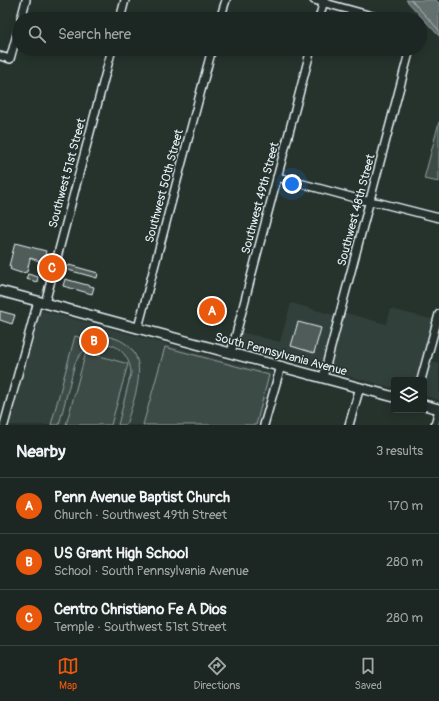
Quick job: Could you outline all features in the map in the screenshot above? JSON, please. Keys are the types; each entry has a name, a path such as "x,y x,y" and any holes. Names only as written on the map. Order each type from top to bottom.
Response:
{"main road":[{"name":"South Pennsylvania Avenue","path":"0,291 391,396"},
{"path":"427,406 439,409"}],"street":[{"path":"23,12 26,0"},
{"path":"122,12 125,0"},
{"path":"222,12 226,0"},
{"path":"314,0 324,1 360,12"},
{"path":"321,12 324,1"},
{"path":"0,56 10,59 12,52"},
{"name":"Southwest 51st Street","path":"4,425 41,302 110,56"},
{"name":"Southwest 50th Street","path":"138,328 210,56"},
{"name":"Southwest 49th Street","path":"231,353 309,56"},
{"name":"Southwest 48th Street","path":"323,378 408,56"},
{"path":"277,177 439,218"},
{"path":"423,377 439,314"},
{"path":"264,425 281,366"},
{"path":"350,425 360,387"},
{"path":"435,425 439,409"}],"shaded area":[{"path":"439,122 439,182 424,179"},
{"path":"291,303 344,318 346,313 386,324 391,309 439,321 439,327 430,361 439,364 439,400 427,397 427,377 391,377 391,387 237,347 241,332 280,342"},
{"path":"40,310 273,373 259,425 9,425"},
{"path":"75,336 82,338 81,343 98,336 112,337 128,346 135,355 138,366 138,378 126,425 118,425 131,373 130,364 121,351 115,346 100,343 85,350 77,359 59,425 51,425"},
{"path":"165,347 269,375 256,425 143,425"},
{"path":"86,352 128,364 111,425 66,425"}],"water":[{"path":"406,0 436,0 439,3 439,36 427,23 427,12 417,12"}],"building":[{"path":"15,243 46,251 43,262 30,258 27,272 21,273 10,269 11,267 9,266"},
{"path":"69,265 98,273 97,278 68,270"},
{"path":"28,274 38,277 37,282 26,279"},
{"path":"65,279 94,287 92,294 63,286"},
{"path":"0,311 15,315 12,324 0,320"},
{"path":"298,322 321,328 314,353 291,346"}],"place":[{"name":"Centro Christiano Fe A Dios","path":"52,268"},
{"name":"Penn Avenue Baptist Church","path":"212,311"},
{"name":"US Grant High School","path":"94,341"}]}
